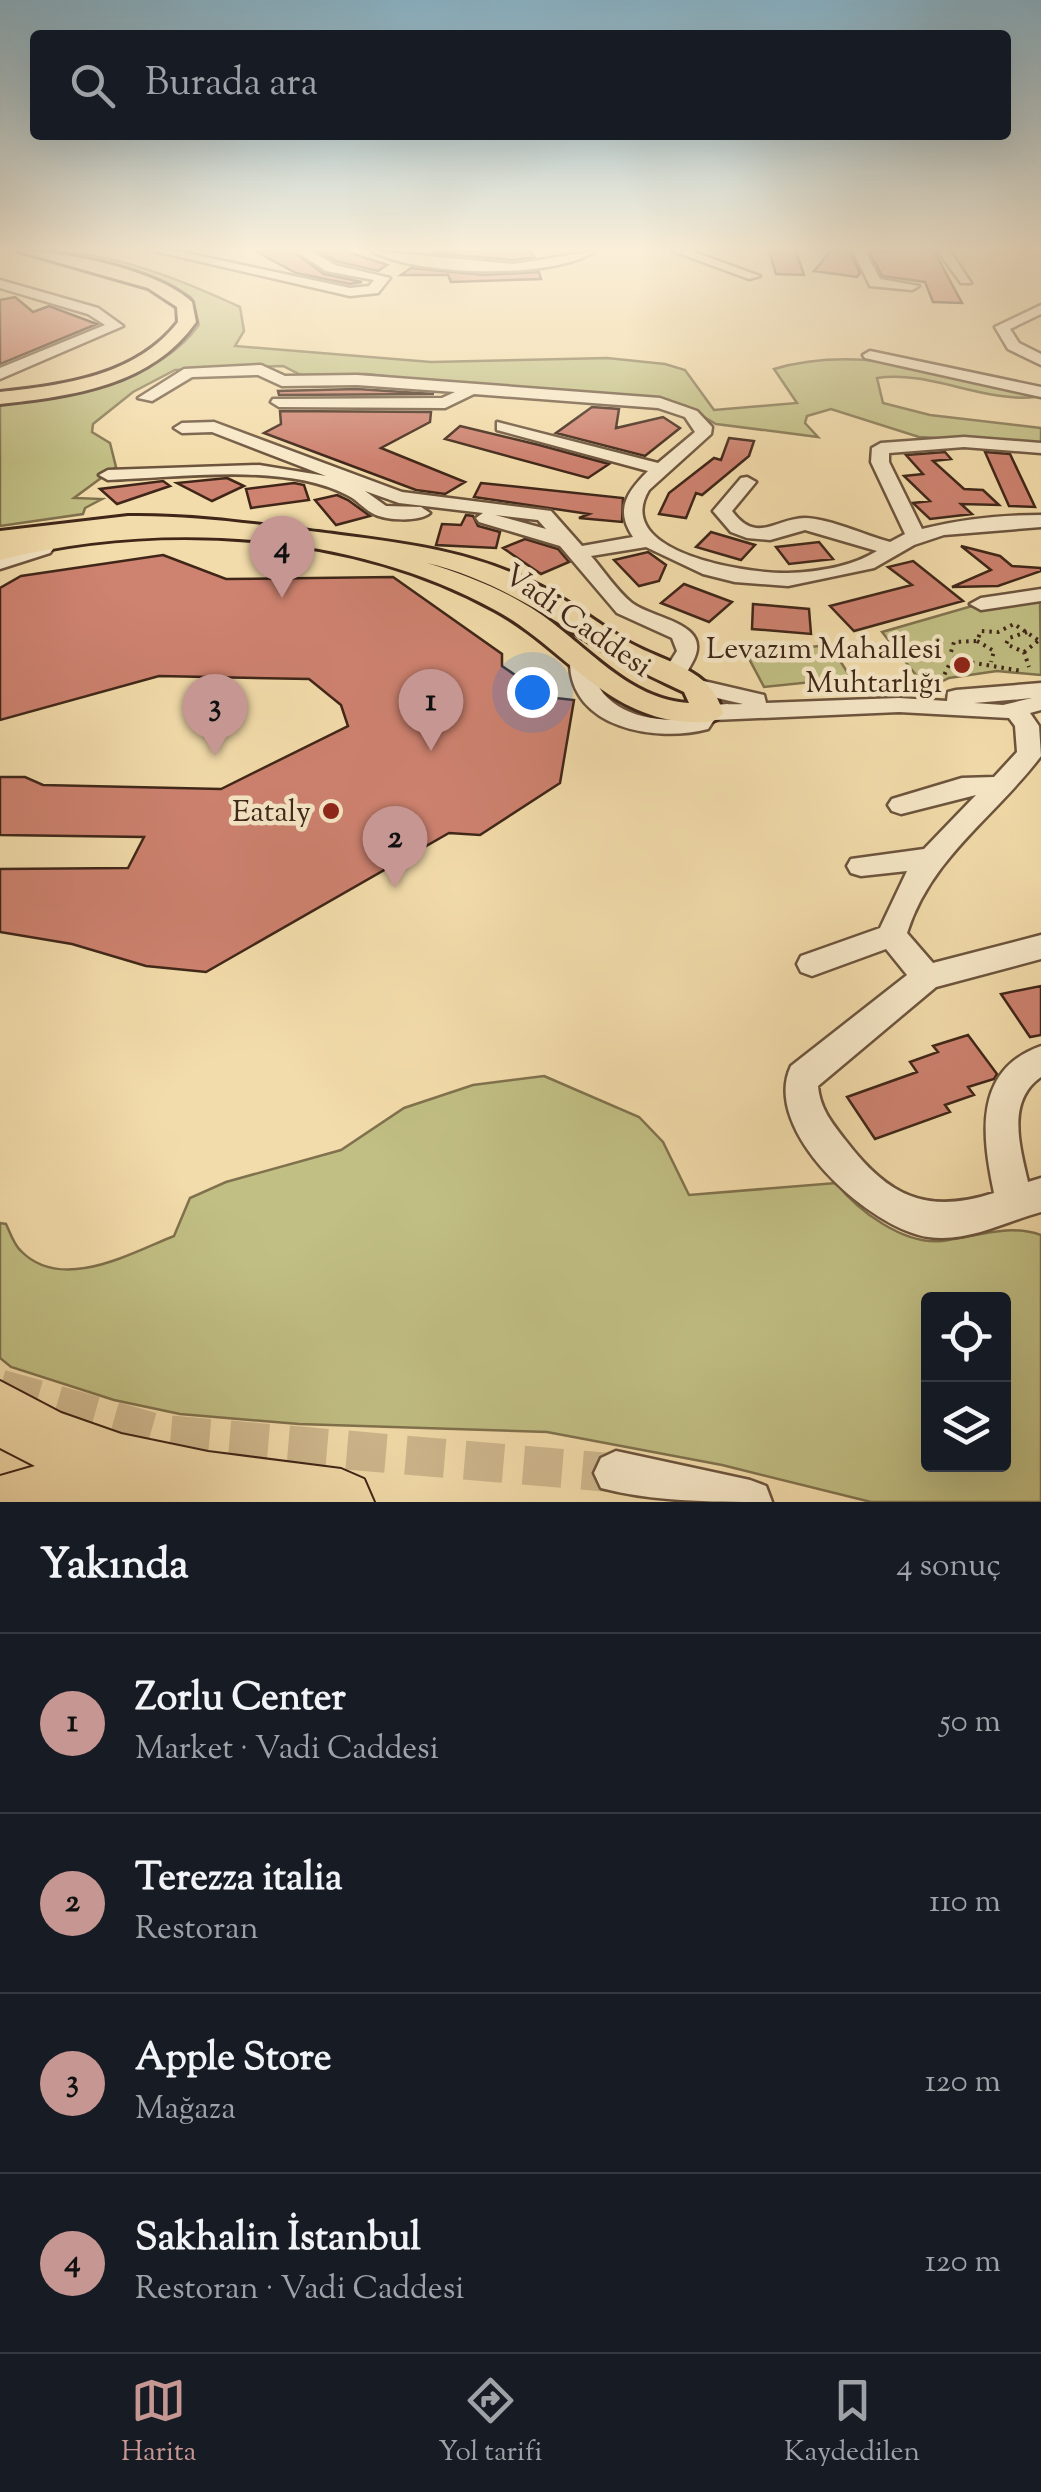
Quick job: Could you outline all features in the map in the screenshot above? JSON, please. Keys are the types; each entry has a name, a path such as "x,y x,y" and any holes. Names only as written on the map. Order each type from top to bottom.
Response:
{"highway":[{"path":"0,1412 72,1452 178,1478 342,1502"},
{"path":"18,1502 107,1485 178,1478"}],"main road":[{"path":"0,395 122,363 154,346 174,321"},
{"path":"0,395 111,374 164,348 187,321"},
{"path":"0,528 122,516 194,518 226,525"},
{"path":"0,538 128,524 226,525"},
{"name":"Vadi Caddesi","path":"226,525 384,546 461,563 529,591 691,692"},
{"name":"Vadi Caddesi","path":"0,552 96,534 214,532 392,559 450,578 510,606 628,697 658,711 680,700 678,685 691,692"}],"street":[{"path":"0,374 116,326 108,321"},
{"path":"1014,321 1002,327 1013,346 1041,360"},
{"path":"870,355 1041,392"},
{"path":"146,398 189,372 260,370 282,380 357,380 470,391 634,398 691,414 704,427 703,434 658,468 636,493 631,513 641,535 696,568 784,579 838,572 871,563 916,537 988,522 1041,520"},
{"path":"279,402 445,403 470,391"},
{"path":"503,426 658,468"},
{"path":"182,428 214,427 411,500 538,513 550,519 625,608 680,633 687,641 691,692 699,724 688,728 648,725 619,716 589,693 579,672 581,662"},
{"path":"916,537 880,462 882,448 916,442 1041,448"},
{"path":"108,475 228,468 314,478 354,491 381,511 484,517 576,548 641,535"},
{"path":"748,482 722,511 728,524 757,535 788,532 804,524 892,549"},
{"path":"0,562 96,534"},
{"path":"981,604 1041,595"},
{"path":"691,692 816,707 1009,704 1041,690"},
{"path":"892,935 897,911 930,858 1030,754 1027,726 1009,704 942,697 899,705"},
{"path":"901,805 962,787 1001,785"},
{"path":"862,866 930,858"},
{"path":"812,964 892,935"},
{"path":"892,935 926,977"},
{"path":"1041,947 926,977 884,1016 803,1076 802,1103 853,1179 882,1203 920,1218 954,1220 1027,1198 1000,1117 1006,1086 1018,1071 1041,1060"},
{"path":"616,1473 750,1502"}],"path":[{"path":"977,641 982,631 1002,631 1014,624 1039,642 1024,652"},
{"path":"1002,631 1008,638"},
{"path":"1008,638 1027,632"},
{"path":"1008,638 1006,644 1024,652"},
{"path":"957,660 951,652 954,642 977,641 994,651 991,662"},
{"path":"1024,652 1028,666"},
{"path":"942,697 938,689 949,664 957,660 991,662 1022,671"}],"shaded area":[{"path":"198,321 242,321 244,331 235,346 431,362 607,358 665,364 685,370 714,410 797,403 774,369 840,359 907,364 1040,392 1036,397 1016,398 917,378 877,378 883,403 930,415 1041,428 1041,444 919,437 831,409 807,416 805,423 818,437 716,424 685,406 639,396 505,389 367,374 301,375 283,366 175,370 133,392 93,424 92,432 110,443 116,467 74,498 102,499 85,508 83,514 0,526 0,402 82,389 135,374 180,345 199,325"},
{"path":"1040,601 1041,675 997,671 949,678 927,689 882,632 986,602"},
{"path":"830,645 851,678 764,687 746,653"},
{"path":"544,1076 639,1117 663,1142 689,1195 836,1183 869,1215 912,1238 942,1241 1017,1230 1041,1235 1041,1502 871,1502 722,1465 547,1432 299,1424 180,1414 114,1400 11,1367 0,1358 0,1223 6,1224 14,1242 38,1263 56,1269 97,1266 174,1236 190,1198 226,1182 341,1150 404,1108 473,1085"}],"building":[{"path":"0,321 97,324 0,364"},
{"path":"357,389 434,394 279,395 278,391"},
{"path":"592,407 619,409 616,428 663,417 680,428 645,456 556,433"},
{"path":"280,411 431,412 430,422 381,448 465,482 445,494 416,490 264,433 281,424"},
{"path":"460,426 609,464 588,478 445,439"},
{"path":"729,438 754,441 749,456 702,495 696,493 686,518 659,514 669,493 714,458 721,460"},
{"path":"945,452 951,459 933,461 964,489 983,490 999,505 961,504 972,514 930,519 913,503 930,501 904,476 923,474 906,455"},
{"path":"985,452 1010,454 1035,507 1009,506"},
{"path":"227,478 244,486 212,501 177,483"},
{"path":"163,481 170,486 117,504 100,489"},
{"path":"481,483 623,498 622,522 579,518 589,514 474,497"},
{"path":"304,485 309,500 251,508 246,489"},
{"path":"337,495 370,516 336,525 315,500"},
{"path":"466,515 473,516 478,526 500,532 496,548 436,545 442,524 461,525"},
{"path":"711,532 755,545 741,560 696,547"},
{"path":"525,539 558,549 569,562 541,574 503,548"},
{"path":"819,542 833,559 789,564 776,547"},
{"path":"961,546 1000,556 1012,566 1041,571 998,586 952,587 991,570"},
{"path":"648,552 666,565 659,581 639,586 614,560"},
{"path":"163,555 226,579 393,577 502,654 502,666 547,697 574,700 560,783 480,835 449,833 206,972 146,966 72,944 0,932 0,869 128,868 144,837 0,835 0,777 25,777 43,785 221,789 348,726 341,705 309,679 159,676 0,720 0,588 21,576"},
{"path":"913,561 963,601 854,631 830,606 912,585 888,567"},
{"path":"684,584 732,602 709,622 661,603"},
{"path":"753,604 809,609 811,634 752,629"},
{"path":"1041,986 1041,1035 1030,1037 1001,994"},
{"path":"968,1035 997,1074 994,1079 968,1087 974,1095 945,1105 950,1112 875,1139 847,1097 917,1072 910,1062 938,1052 933,1046"}],"tunnel":[{"path":"0,1389 159,1434 616,1473"}],"place":[{"name":"Sakhalin İstanbul","path":"282,598"},
{"name":"Levazım Mahallesi Muhtarlığı","path":"962,665"},
{"name":"Zorlu Center","path":"431,751"},
{"name":"Apple Store","path":"215,756"},
{"name":"Eataly","path":"331,811"},
{"name":"Terezza italia","path":"395,888"}]}
